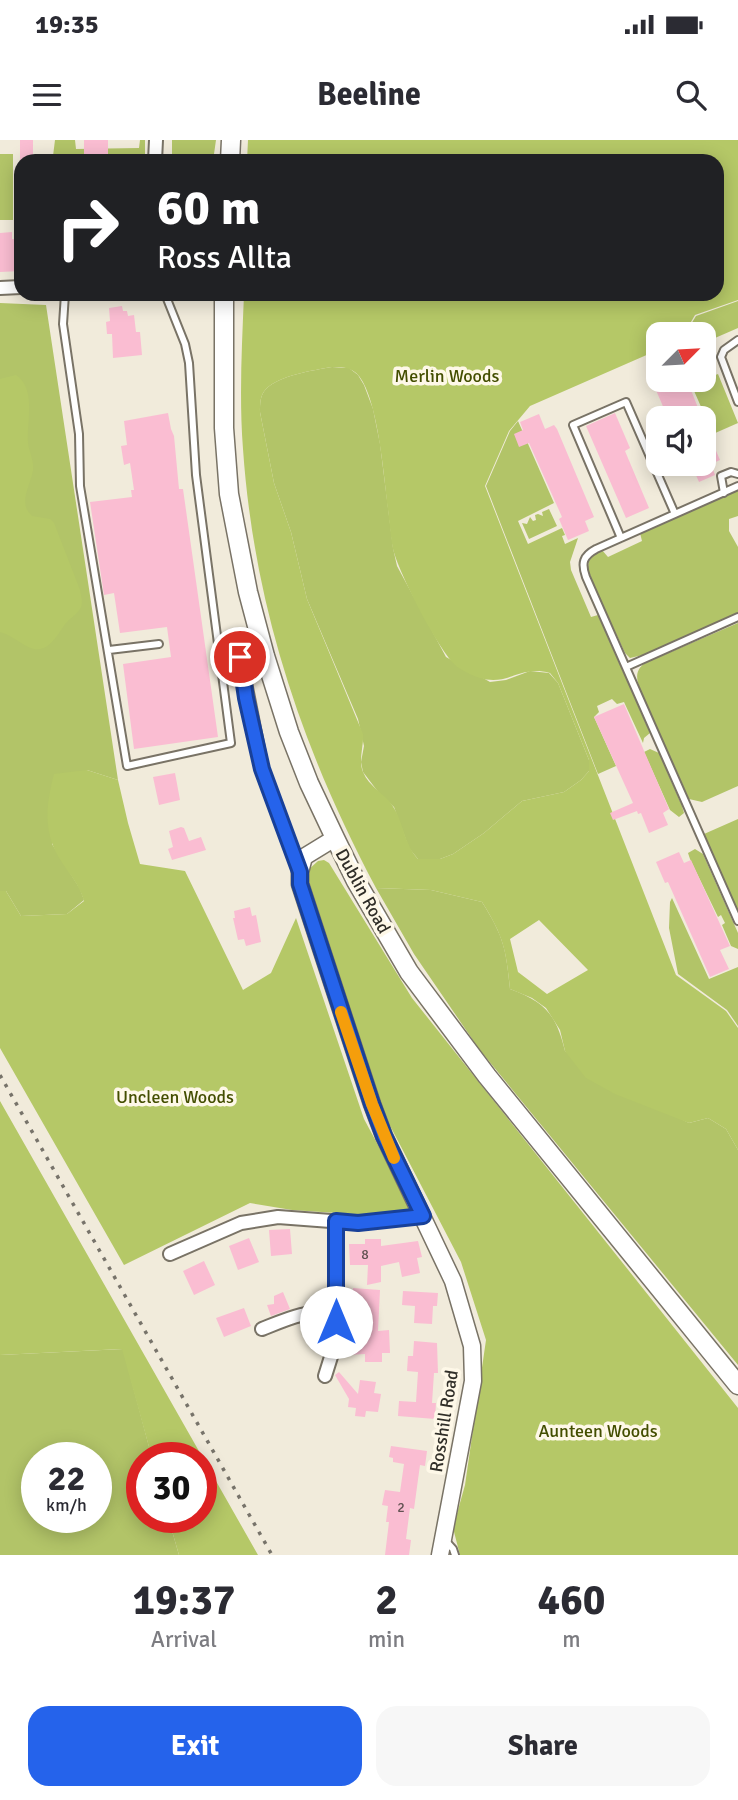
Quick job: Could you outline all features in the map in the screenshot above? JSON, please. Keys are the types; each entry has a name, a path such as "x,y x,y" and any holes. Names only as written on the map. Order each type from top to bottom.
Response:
{"main road":[{"name":"Dublin Road","path":"223,301 224,428 229,495 248,592 289,732 335,838 361,890 416,982 487,1076 738,1385"}],"street":[{"path":"240,657 260,758 300,872"},
{"path":"300,872 304,857 335,838"},
{"name":"Rosshill Road","path":"300,872 300,884 372,1104 384,1136 453,1281 472,1346 473,1381 440,1555"},
{"path":"170,1254 241,1223 278,1217 358,1223 423,1216"},
{"path":"325,1376 335,1344 336,1221"},
{"path":"262,1329 311,1311 337,1312"}],"lane":[{"path":"65,301 63,324 79,434 80,486 127,766 232,743 196,475 189,363 185,344 168,301"},
{"path":"738,340 724,350 721,356 738,402"},
{"path":"621,538 573,425 626,402 674,514"},
{"path":"724,493 721,476 731,472 738,474"},
{"path":"738,486 585,556 583,569 738,921"},
{"path":"626,667 738,617"},
{"path":"109,650 159,644"},
{"path":"443,1537 455,1555"}],"green space":[{"path":"55,140 75,140 76,149 139,148 140,140 145,140 145,154 53,154"},
{"path":"172,140 216,140 214,154 172,154"},
{"name":"Merlin Woods","path":"248,140 738,140 738,300 695,315 691,322 646,322 646,355 530,406 509,431 485,486 676,975 726,1011 738,1028 738,1150 726,1129 708,1118 689,1123 615,1094 586,1078 565,1051 560,1030 546,1008 532,998 510,989 503,944 482,902 431,890 376,888 349,836 304,730 270,621 249,508 241,410 244,301 724,301 724,154 247,154","holes":["332,367 353,371 365,386 372,405 382,456 393,549 411,593 442,648 459,668 487,680 498,680 527,672 550,673 558,683 589,760 589,771 564,792 522,801 484,833 453,854 440,859 418,859 409,846 392,805 363,772 363,734 307,599 291,532 274,483 260,412 260,403 266,389 287,377","539,920 588,970 547,994 518,972 510,939"]},
{"path":"0,154 13,154 13,220 0,220"},
{"path":"738,301 738,328 716,338 716,322 692,322 696,316"},
{"path":"0,303 46,305 118,780 87,770 52,844 84,900 67,914 21,916 6,891 0,891"},
{"path":"332,367 349,368 358,375 364,385 373,409 380,444 397,566 446,657 490,682 506,680 530,671 549,673 558,683 589,760 589,771 564,792 522,801 484,833 453,854 440,859 418,859 409,848 394,807 363,772 361,762 364,746 358,719 307,599 291,532 274,483 260,412 263,394 272,384 287,377"},
{"path":"718,374 738,423 716,433 716,406 701,406 695,392 716,392"},
{"path":"16,375 26,389 29,406 28,443 33,466 26,505 32,516 50,519 54,523 82,601 80,609 53,641 40,649 30,648 0,632 0,379"},
{"path":"518,421 554,503 518,521 528,544 562,528 565,544 578,538 570,562 571,570 591,617 598,615 650,733 643,743 624,702 617,704 612,699 597,706 599,712 594,717 616,766 598,774 486,486 510,431"},
{"path":"738,490 738,516 729,519 729,531 738,547 738,613 647,654 630,658 625,653 589,575 590,560 602,550 608,557 642,541 640,533"},
{"path":"549,509 557,526 529,539 522,523 527,524 530,517 533,521 536,520 535,515 543,516 542,512"},
{"path":"738,623 738,786 702,802 689,799 640,689 638,672 645,663"},
{"path":"650,749 659,753 682,806 684,813 679,817 670,810 644,752"},
{"name":"Uncleen Woods","path":"87,770 118,780 140,864 185,871 243,990 271,973 296,918 364,1119 414,1212 382,1216 292,1210 250,1203 124,1265 0,1048 0,891 6,891 21,916 67,914 84,901 55,851 48,817 54,774"},
{"path":"738,819 738,911 704,834"},
{"path":"695,849 703,854 738,933 738,949 731,946 722,925 725,923 721,915 718,917 690,859 688,853"},
{"name":"Aunteen Woods","path":"318,861 329,863 412,998 738,1408 738,1555 460,1555 453,1528 465,1485 486,1340 461,1262 385,1116 314,915 307,871"},
{"path":"376,888 431,890 482,902 503,944 510,989 532,999 547,1011 558,1028 565,1051 689,1123 708,1118 726,1129 738,1150 738,1365 479,1049 414,954"},
{"path":"672,898 709,979 738,967 738,1026 727,1010 678,974 669,928"},
{"path":"0,1101 194,1442 148,1442 122,1349 0,1355"},
{"path":"123,1349 148,1442 126,1442 126,1533 173,1533 179,1555 0,1555 0,1355"},
{"path":"217,1483 258,1555 179,1555 173,1533 217,1533"}],"building":[{"path":"20,140 33,140 33,154 20,154"},
{"path":"84,140 108,140 108,154 84,154"},
{"path":"12,232 14,271 0,272 0,233"},
{"path":"122,306 128,316 134,315 136,332 140,332 142,355 113,358 112,334 107,334 106,322 110,321 109,308"},
{"path":"657,392 692,392 697,406 663,406"},
{"path":"168,413 174,436 179,489 183,489 218,737 134,749 123,664 171,657 167,627 120,633 114,593 104,595 90,502 132,497 131,490 134,490 130,463 124,465 121,446 127,445 124,421"},
{"path":"615,413 630,448 625,451 649,508 626,518 586,426"},
{"path":"539,414 545,429 554,425 557,429 594,517 585,521 589,531 568,540 559,519 562,517 529,443 519,447 514,434 523,430 520,422"},
{"path":"696,476 713,476 699,482"},
{"path":"624,704 669,809 663,813 668,825 649,833 641,813 638,814 637,811 613,820 610,813 633,803 594,717"},
{"path":"175,773 180,800 159,805 153,777"},
{"path":"184,828 189,841 201,837 206,850 172,860 168,849 173,847 169,831"},
{"path":"679,852 684,863 691,860 730,946 720,950 729,969 710,977 668,882 665,883 656,862"},
{"path":"250,907 252,916 256,915 261,942 246,946 244,939 238,940 233,918 234,911"},
{"path":"290,1229 292,1254 271,1256 269,1230"},
{"path":"249,1238 259,1262 238,1270 229,1246"},
{"path":"365,1239 381,1239 381,1246 418,1241 422,1257 417,1258 420,1273 402,1277 399,1262 381,1266 381,1282 367,1285 368,1265 350,1265 349,1244 365,1244"},
{"path":"204,1261 215,1285 194,1295 183,1271"},
{"path":"353,1288 380,1290 378,1331 389,1330 390,1353 382,1353 382,1362 365,1362 365,1354 348,1355 348,1342 358,1342"},
{"path":"403,1291 438,1293 437,1306 433,1306 432,1324 414,1323 415,1306 402,1305"},
{"path":"283,1292 290,1309 271,1316 267,1305 274,1304 274,1296"},
{"path":"244,1308 251,1326 224,1337 216,1318"},
{"path":"414,1341 437,1343 438,1373 434,1373 432,1403 436,1403 435,1419 398,1416 399,1401 416,1402 418,1372 407,1371 408,1356 413,1356"},
{"path":"339,1372 358,1394 360,1380 376,1382 374,1393 381,1394 378,1412 366,1411 365,1417 355,1416 356,1408 348,1407 349,1399 335,1375"},
{"path":"391,1446 427,1451 425,1466 420,1465 414,1509 410,1508 406,1539 411,1540 409,1555 385,1555 389,1522 386,1522 388,1506 382,1505 385,1490 400,1492 404,1464 393,1462 393,1458 389,1457"}],"railway":[{"path":"0,1075 272,1555"}],"slow traffic":[{"path":"341,1012 372,1104 394,1158"}],"route":[{"path":"240,657 262,769 300,872 300,884 346,1029 384,1136 423,1216 358,1223 336,1221 336,1322"}]}
